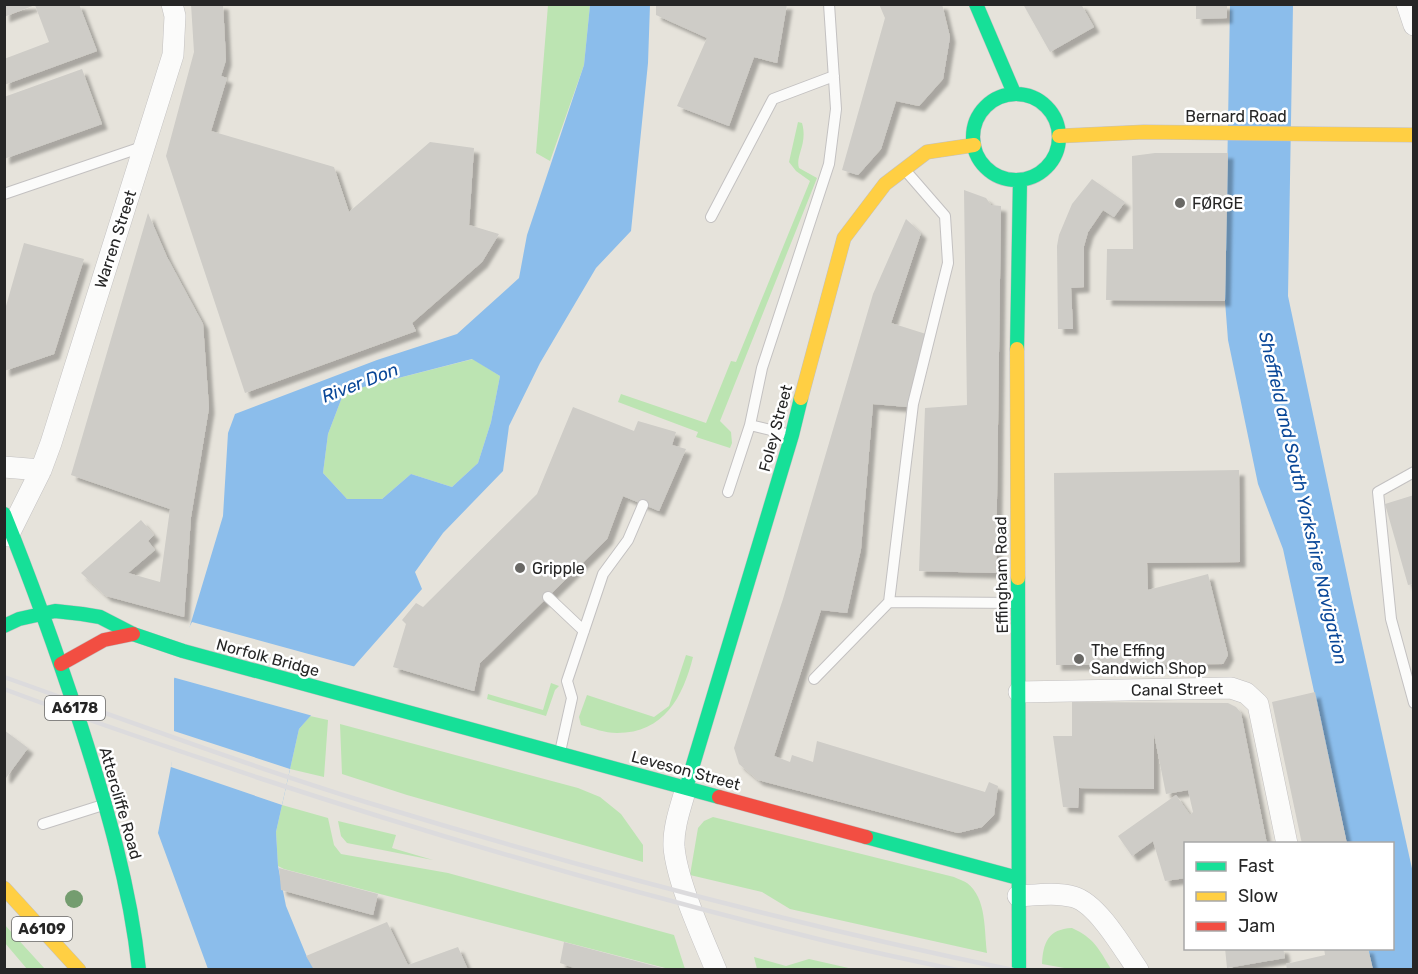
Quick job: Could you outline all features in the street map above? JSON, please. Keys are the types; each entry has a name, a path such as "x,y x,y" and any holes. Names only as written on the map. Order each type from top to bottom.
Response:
{"main road":[{"path":"976,4 1014,93"},
{"path":"1014,93 1030,96 1043,103 1055,118 1059,136 1053,159 1043,170 1020,180 992,173 981,162 974,145 973,132 977,118 984,108 995,99 1014,93"},
{"name":"Bernard Road","path":"1059,136 1144,132 1413,135"},
{"name":"Foley Street","path":"686,788 792,435 844,238 885,184 927,152 974,145"},
{"name":"Effingham Road","path":"1019,969 1016,431 1020,180"},
{"name":"Attercliffe Road","path":"7,528 43,613 105,804 120,855 131,909 139,969"},
{"path":"4,626 19,619 55,611 100,617 133,634"},
{"path":"61,664 104,640 133,634"},
{"name":"Norfolk Bridge","path":"133,634 183,651 345,694"},
{"name":"Leveson Street","path":"345,694 686,788 1018,887"},
{"name":"A6109","path":"4,888 80,969"}],"street":[{"name":"Warren Street","path":"7,528 41,470 145,145 173,55 175,16 172,4"},
{"path":"1407,4 1413,25"},
{"path":"4,467 41,470"},
{"name":"Canal Street","path":"1019,692 1231,688 1246,693 1258,704 1287,842"},
{"path":"686,788 676,825 674,846 679,873 717,969"},
{"path":"1018,887 1076,897 1091,907 1138,969"}],"lane":[{"path":"728,492 750,425 762,368 830,164 836,108 829,4"},
{"path":"711,217 773,99 834,76"},
{"path":"4,194 145,145"},
{"path":"814,679 889,602 913,404 948,263 945,216 904,169"},
{"path":"750,425 792,435"},
{"path":"1413,472 1378,492 1391,619 1413,703"},
{"path":"560,753 572,698 567,681 603,574 628,540 643,505"},
{"path":"548,597 584,631"},
{"path":"889,602 1018,603"},
{"path":"43,824 105,804"}],"green space":[{"path":"548,5 590,5 584,65 550,161 536,153"},
{"path":"798,122 802,123 804,137 799,168 817,178 720,421 731,432 730,448 696,437 698,432 618,402 621,394 706,423 731,361 736,362 810,181 796,171 789,162"},
{"path":"473,359 500,376 491,422 478,463 452,487 411,474 382,499 347,499 323,473 328,434 344,392"},
{"path":"686,655 693,657 684,686 669,710 659,720 647,727 617,733 581,725 579,717 587,695 654,717 669,706"},
{"path":"551,683 559,686 555,690 546,716 487,699 488,694 543,710"},
{"path":"310,716 328,720 324,777 290,769 299,729"},
{"path":"340,724 578,788 600,797 621,814 643,845 643,862 407,795 342,774"},
{"path":"282,805 328,818 334,845 341,854 448,873 674,935 685,969 669,969 284,869 278,866 276,832"},
{"path":"713,817 954,877 967,883 978,897 981,906 987,953 790,909 762,892 690,875 698,828 704,821"},
{"path":"338,821 396,835 392,848 433,860 347,843 341,836"},
{"path":"4,924 45,969 27,969 5,943"},
{"path":"1072,928 1091,940 1111,969 1070,969 1042,964 1048,938 1057,931"},
{"path":"754,957 786,966 809,959 853,969 757,969"}],"water":[{"name":"River Don","path":"590,5 650,5 648,63 631,231 596,268 540,363 509,426 503,471 443,533 415,572 422,589 299,729 276,832 278,866 286,906 307,957 315,969 208,969 158,833 174,751 174,679 223,516 228,433 235,414 377,360 457,334 519,278 527,235 584,65","holes":["472,359 500,376 491,422 478,463 452,487 411,474 382,499 347,499 323,473 328,434 344,392"]},
{"name":"Sheffield and South Yorkshire Navigation","path":"1230,5 1293,5 1288,296 1413,873 1413,969 1373,969 1368,950 1394,950 1394,842 1347,842 1283,549 1258,484 1228,340 1225,301"}],"pier":[{"path":"192,622 356,667 313,716 172,677 185,635"},
{"path":"174,731 290,769 282,805 171,767"}],"building":[{"path":"4,4 79,4 97,51 4,85 4,59 49,42 35,5 4,17"},
{"path":"191,4 223,4 226,60 221,76 227,78 211,131 334,167 349,212 430,142 474,148 469,225 499,234 482,262 412,323 416,331 245,393 166,156 194,52"},
{"path":"656,4 787,4 777,63 754,57 729,126 677,106 707,38 656,15"},
{"path":"879,4 942,4 950,37 943,79 919,106 896,101 881,149 858,175 842,170 885,18"},
{"path":"1023,4 1081,4 1094,27 1050,52"},
{"path":"1196,4 1227,4 1227,18 1196,19"},
{"path":"82,69 102,124 4,159 4,97"},
{"name":"FØRGE","path":"1155,153 1228,153 1225,301 1106,300 1107,249 1133,249 1132,156"},
{"path":"1092,179 1125,202 1114,217 1103,210 1088,232 1084,246 1084,287 1071,288 1073,329 1058,329 1057,246 1059,235 1072,204"},
{"path":"964,190 986,198 991,205 1001,206 996,573 919,571 925,408 967,405"},
{"path":"148,213 167,257 203,324 209,408 191,517 184,617 106,596 81,573 141,520 154,535 148,541 155,550 128,573 160,582 170,509 71,475"},
{"path":"906,219 921,233 891,323 926,334 907,407 873,404 861,549 847,613 821,610 774,756 790,762 792,755 813,762 817,741 985,792 989,782 998,786 994,815 982,827 958,833 758,780 739,764 734,748 783,599 873,294"},
{"path":"24,243 84,259 54,354 4,371 4,313"},
{"name":"Gripple","path":"573,407 634,431 638,421 676,432 672,445 686,449 659,511 623,496 607,539 480,663 474,691 393,667 406,624 402,620 416,603 423,607 537,494"},
{"path":"1239,470 1240,562 1147,563 1148,590 1208,574 1228,655 1223,664 1056,665 1054,473"},
{"path":"1414,495 1414,584 1408,585 1385,504"},
{"path":"1315,692 1347,842 1302,842 1272,702"},
{"path":"1072,702 1228,703 1236,707 1241,713 1267,842 1184,842 1184,878 1165,881 1153,841 1132,856 1118,836 1176,795 1190,815 1193,812 1188,790 1166,794 1154,734 1154,789 1079,788 1078,808 1063,807 1053,736 1072,736"},
{"path":"4,730 28,748 6,778 4,777"},
{"path":"279,868 378,894 373,915 281,890"},
{"path":"387,922 408,965 458,947 468,970 314,970 306,956"},
{"path":"564,942 666,970 580,970 560,963"},
{"path":"1225,950 1283,950 1285,958 1227,968"},
{"path":"1324,950 1368,950 1373,970 1287,970 1286,964 1325,955"}],"railway":[{"path":"4,677 277,773 449,827 609,873 770,915 1013,970"},
{"path":"4,689 259,778 463,842 737,918 957,970"}],"traffic: fast":[{"path":"976,4 1014,93"},
{"path":"1016,94 1040,101 1052,113 1059,137 1052,161 1040,173 1016,180 992,173 980,161 973,137 980,113 992,101 1016,94"},
{"path":"1017,349 1020,180"},
{"path":"686,788 792,435 801,398"},
{"path":"4,514 53,644 99,784 130,907 139,970"},
{"path":"1018,578 1019,970"},
{"path":"4,626 19,619 55,611 100,617 133,634 183,651 719,797"},
{"path":"866,837 1018,878"}],"traffic: slow":[{"path":"1059,136 1144,132 1414,135"},
{"path":"801,398 844,238 885,184 927,152 974,145"},
{"path":"1017,349 1018,578"},
{"path":"4,888 79,970"}],"traffic: jam":[{"path":"61,664 104,640 133,634"},
{"path":"719,797 866,837"}],"place":[{"name":"FØRGE","path":"1180,203"},
{"name":"Gripple","path":"520,568"},
{"name":"The Effing Sandwich Shop","path":"1079,659"}]}
